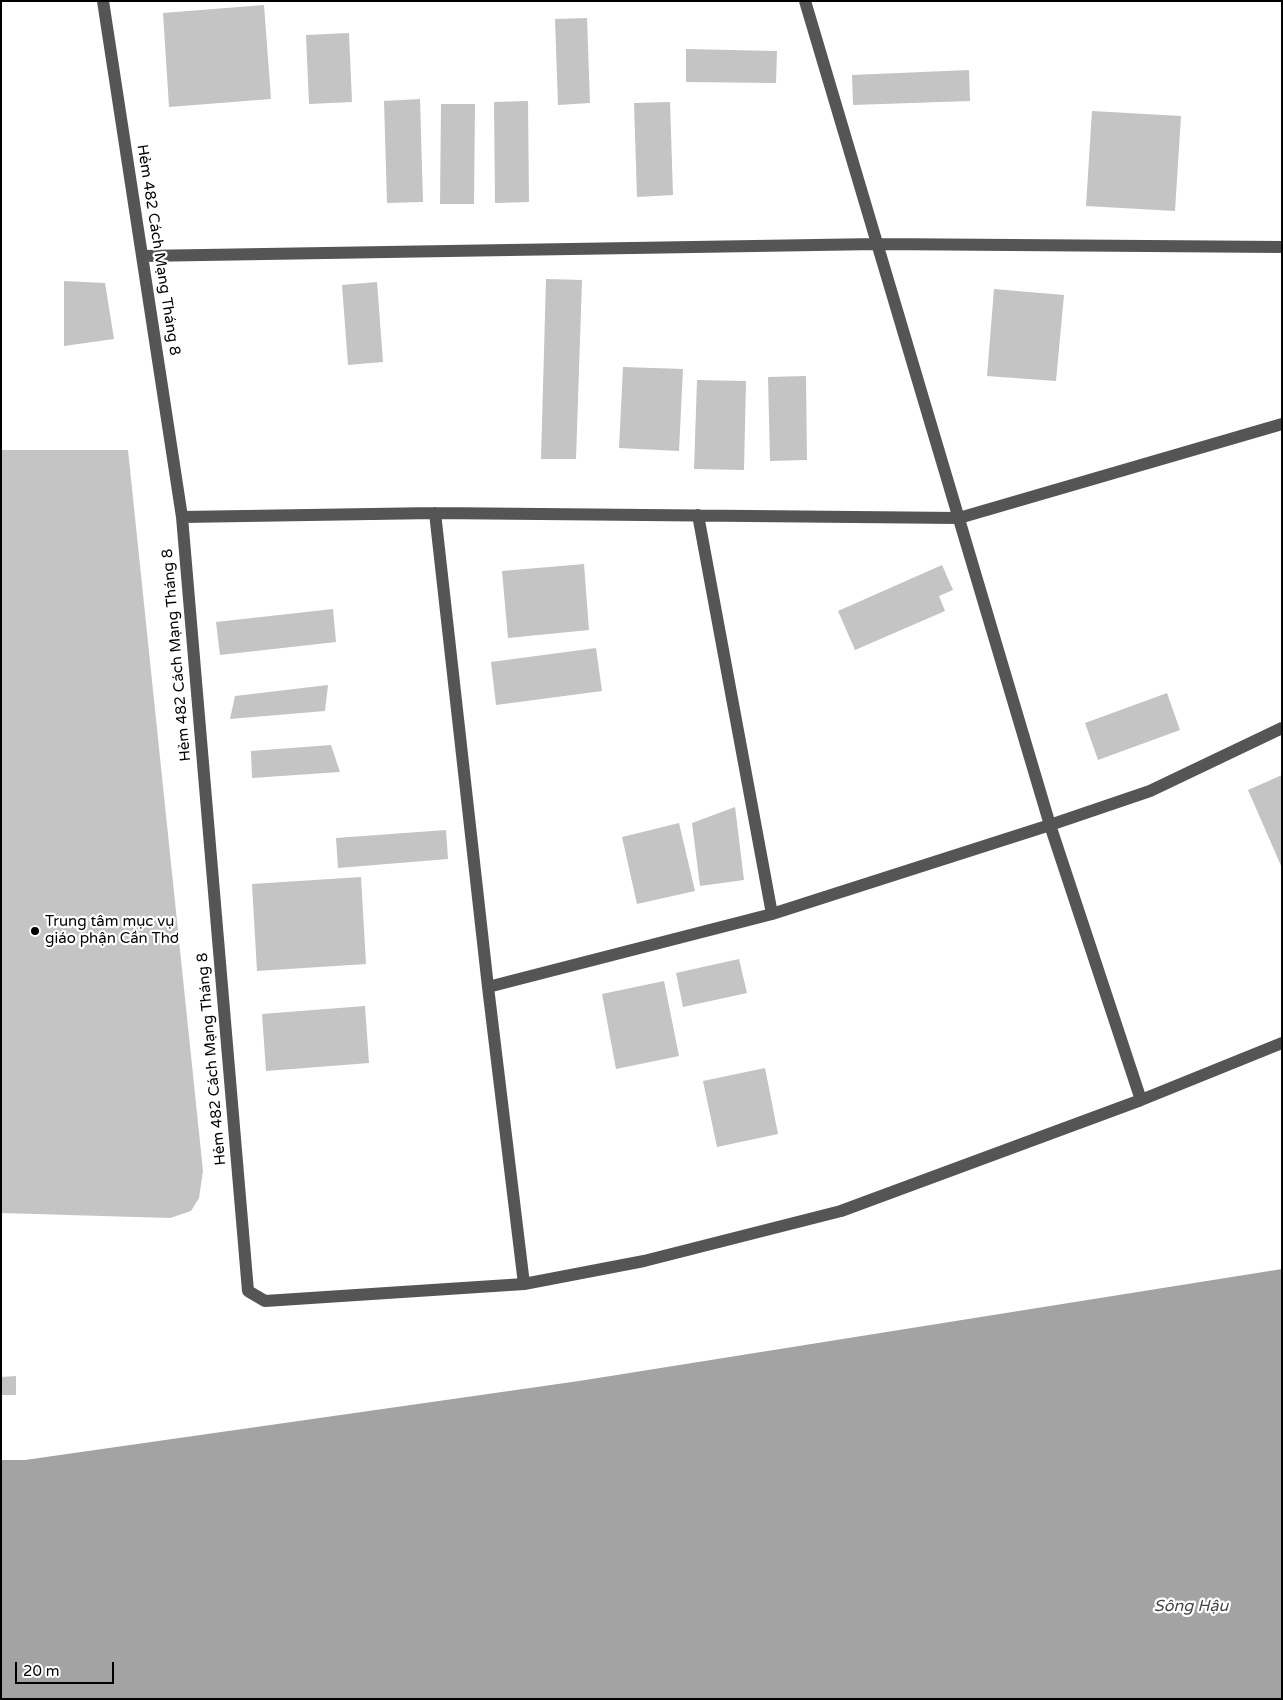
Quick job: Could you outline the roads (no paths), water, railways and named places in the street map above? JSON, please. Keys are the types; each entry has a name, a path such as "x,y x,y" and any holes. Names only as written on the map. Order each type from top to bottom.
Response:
{"street":[{"name":"Hẻm 482 Cách Mạng Tháng 8","path":"104,1 182,517 248,1291 265,1301 524,1284"},
{"path":"805,1 1050,826 1141,1100"},
{"path":"142,256 877,244 1282,247"},
{"path":"182,517 435,513 959,518 1282,424"},
{"path":"435,513 488,987 524,1284 644,1261 841,1212 1141,1100 1282,1043"},
{"path":"698,515 772,914"},
{"path":"488,987 772,914 1050,826 1150,791 1282,728"}],"water":[{"name":"Sông Hậu","path":"1282,1269 1282,1699 1,1699 1,1460 25,1460 579,1381"}],"place":[{"name":"Trung tâm mục vụ giáo phận Cần Thơ","path":"35,931"}]}
